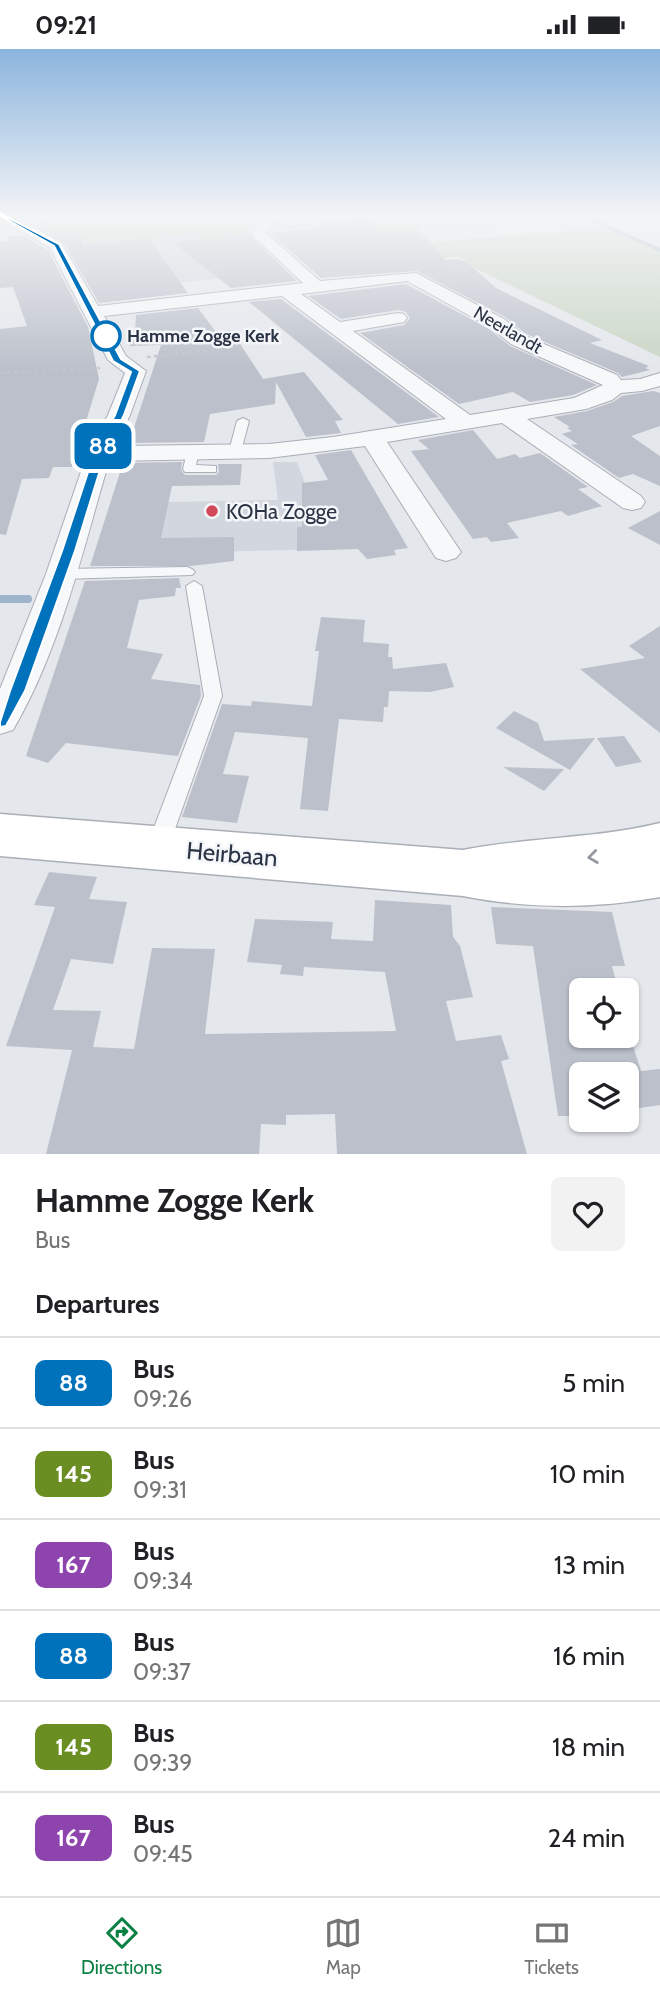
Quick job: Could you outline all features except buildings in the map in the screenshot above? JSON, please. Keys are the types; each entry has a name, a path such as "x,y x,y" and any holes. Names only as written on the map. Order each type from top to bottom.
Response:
{"main road":[{"name":"Heirbaan","path":"0,835 463,873 495,880 578,883 660,874"},
{"name":"Heirbaan","path":"463,873 494,865 568,860 642,850 660,844"}],"street":[{"path":"0,722 17,691 61,574 99,454 120,415 136,371 123,363 68,267"},
{"path":"296,267 316,286"},
{"name":"Neerlandt","path":"94,312 410,276 498,323 519,340 610,379 615,387"},
{"path":"285,290 464,421"},
{"path":"336,328 398,318"},
{"path":"99,454 282,450 372,438 578,404 604,395 615,387 642,385 660,379"},
{"path":"507,416 632,502"},
{"path":"372,438 446,552"}],"lane":[{"path":"235,451 243,421"},
{"path":"193,452 189,469 212,469"},
{"path":"61,574 191,579 213,696 158,848"}],"path":[{"path":"217,267 242,294"},
{"path":"0,373 123,363 206,351 204,299"}],"shaded area":[{"path":"115,267 220,267 224,278 155,285"},
{"name":"KOHa Zogge","path":"273,462 297,462 330,549 160,553 110,503 278,500"}],"green space":[{"path":"472,267 660,267 660,357"}],"waterway":[{"path":"0,599 28,599"}],"bus line":[{"name":"88","path":"0,722 17,691 69,551 99,454 120,415 136,371 118,361 70,267"}],"place":[{"name":"Hamme Zogge Kerk","path":"106,336"},
{"name":"KOHa Zogge","path":"212,511"}]}
